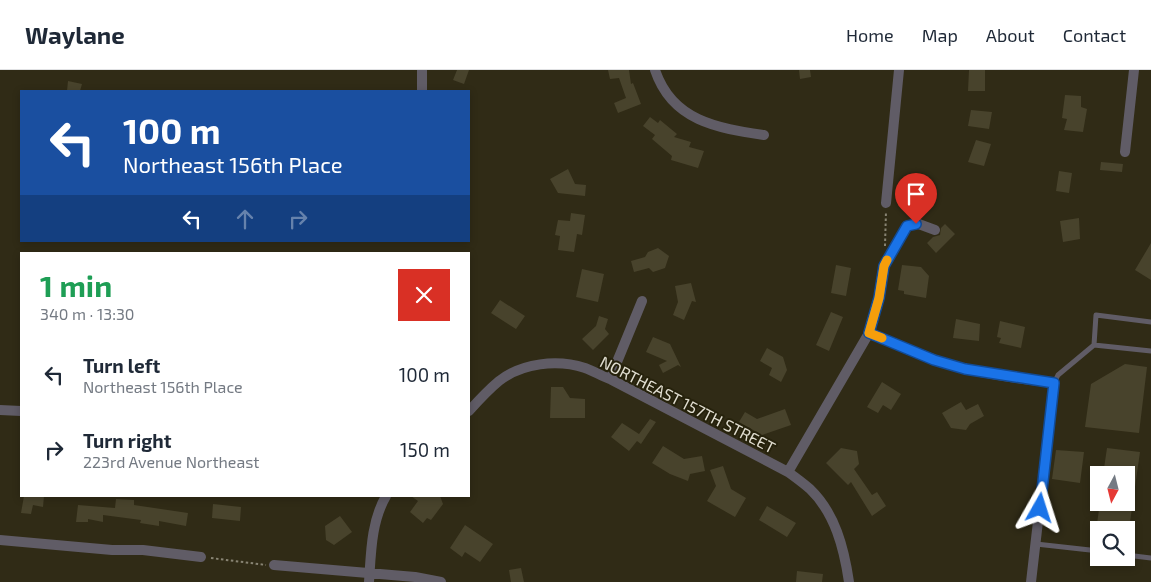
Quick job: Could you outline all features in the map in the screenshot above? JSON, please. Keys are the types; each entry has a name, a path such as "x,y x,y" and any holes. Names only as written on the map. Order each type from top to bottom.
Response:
{"street":[{"path":"422,70 422,90"},
{"path":"655,70 668,94 684,111 711,125 764,134"},
{"path":"886,203 899,70"},
{"path":"1125,152 1134,70"},
{"path":"788,472 869,333 879,298 884,266 898,239 907,226 916,224 935,230"},
{"path":"610,379 642,301"},
{"path":"869,333 934,360 965,369 1054,383 1031,582"},
{"name":"NORTHEAST 157TH STREET","path":"470,410 499,381 515,370 539,365 561,364 585,368 610,379 788,472 810,489 826,510 840,537 849,582"},
{"path":"369,577 373,530 379,508 385,497"},
{"path":"0,540 112,550 143,550 201,557"},
{"path":"274,566 369,577 414,577 441,582"}],"lane":[{"path":"1094,345 1096,315 1151,322"},
{"path":"1054,383 1058,375 1094,345 1151,351"},
{"path":"1036,544 1090,551"},
{"path":"1135,556 1151,558"}],"path":[{"path":"885,249 886,203"},
{"path":"201,557 274,566"}],"building":[{"path":"457,70 469,70 464,84 453,80"},
{"path":"608,70 629,70 631,84 633,83 641,104 618,113 614,103 626,98 619,78 610,79"},
{"path":"799,70 810,70 811,77 800,79"},
{"path":"969,70 985,70 985,91 968,91"},
{"path":"68,81 82,84 80,90 67,90"},
{"path":"1065,95 1081,96 1081,107 1087,109 1083,132 1064,130 1067,119 1062,118"},
{"path":"971,110 992,112 989,129 968,126"},
{"path":"650,117 658,123 660,120 677,134 674,137 691,142 689,147 704,151 698,168 671,160 672,156 652,139 655,135 643,126"},
{"path":"976,140 991,144 984,166 968,162"},
{"path":"1101,162 1123,164 1122,172 1100,170"},
{"path":"568,169 575,184 586,185 585,196 558,193 550,179"},
{"path":"1059,171 1072,173 1069,193 1056,191"},
{"path":"571,213 585,215 582,235 577,234 574,252 558,250 560,236 555,235 558,220 570,221"},
{"path":"1079,218 1080,239 1063,242 1060,221"},
{"path":"945,224 955,234 936,253 927,243 933,237 940,235 941,228"},
{"path":"1151,243 1151,280 1135,270"},
{"path":"658,248 669,256 665,268 653,272 649,268 634,272 631,261 645,257 648,252"},
{"path":"836,265 851,268 846,296 831,293"},
{"path":"902,265 921,267 929,276 926,298 904,294 904,291 898,290"},
{"path":"582,269 604,274 598,302 576,297"},
{"path":"691,283 696,302 692,301 684,320 673,315 678,302 675,286"},
{"path":"500,300 525,316 516,329 491,313"},
{"path":"831,312 843,317 829,351 816,345"},
{"path":"599,316 608,319 605,329 609,334 593,350 582,339 596,326"},
{"path":"956,319 980,324 979,341 953,338"},
{"path":"1000,321 1025,327 1021,348 999,343 1001,338 997,337"},
{"path":"653,337 670,344 681,367 678,365 663,373 659,365 667,361 646,352"},
{"path":"767,348 783,357 787,370 781,382 769,375 772,368 760,361"},
{"path":"1125,364 1147,367 1139,433 1085,427 1091,384"},
{"path":"882,382 901,394 891,410 883,405 878,413 867,407"},
{"path":"551,387 563,387 570,398 585,399 585,418 550,418"},
{"path":"961,402 966,410 978,404 984,416 970,424 966,430 951,428 942,413"},
{"path":"785,409 791,425 762,435 739,422 745,412 757,419"},
{"path":"650,419 656,422 641,444 637,441 629,451 611,437 622,423 639,434"},
{"path":"663,446 684,459 702,456 705,471 690,474 688,481 670,474 652,463"},
{"path":"841,448 857,451 859,464 854,469 872,495 877,492 886,506 872,516 851,482 848,485 826,463"},
{"path":"1107,448 1140,452 1135,487 1135,466 1104,466"},
{"path":"1056,450 1084,452 1080,483 1052,479"},
{"path":"723,466 731,489 746,498 735,517 707,501 716,486 710,470"},
{"path":"24,497 44,497 43,507 33,505 31,514 21,513"},
{"path":"412,497 440,497 443,504 431,520 427,518 423,523 410,512 418,501"},
{"path":"116,499 134,500 134,505 188,513 186,526 159,521 159,526 140,523 141,520 103,515 103,522 88,519 88,522 76,522 78,505 115,508"},
{"path":"213,504 241,507 240,521 212,518"},
{"path":"767,506 796,523 787,537 759,520"},
{"path":"1099,511 1132,511 1130,521 1097,521"},
{"path":"340,516 352,532 334,545 326,540 325,526"},
{"path":"465,525 493,544 480,562 465,552 462,557 450,548"},
{"path":"521,568 524,582 511,582 509,570"},
{"path":"797,571 823,574 822,582 796,582"}],"slow traffic":[{"path":"882,338 869,333 887,260"}],"route":[{"path":"916,224 907,226 884,266 879,298 869,333 934,360 965,369 997,376 1054,383 1040,508"}]}
